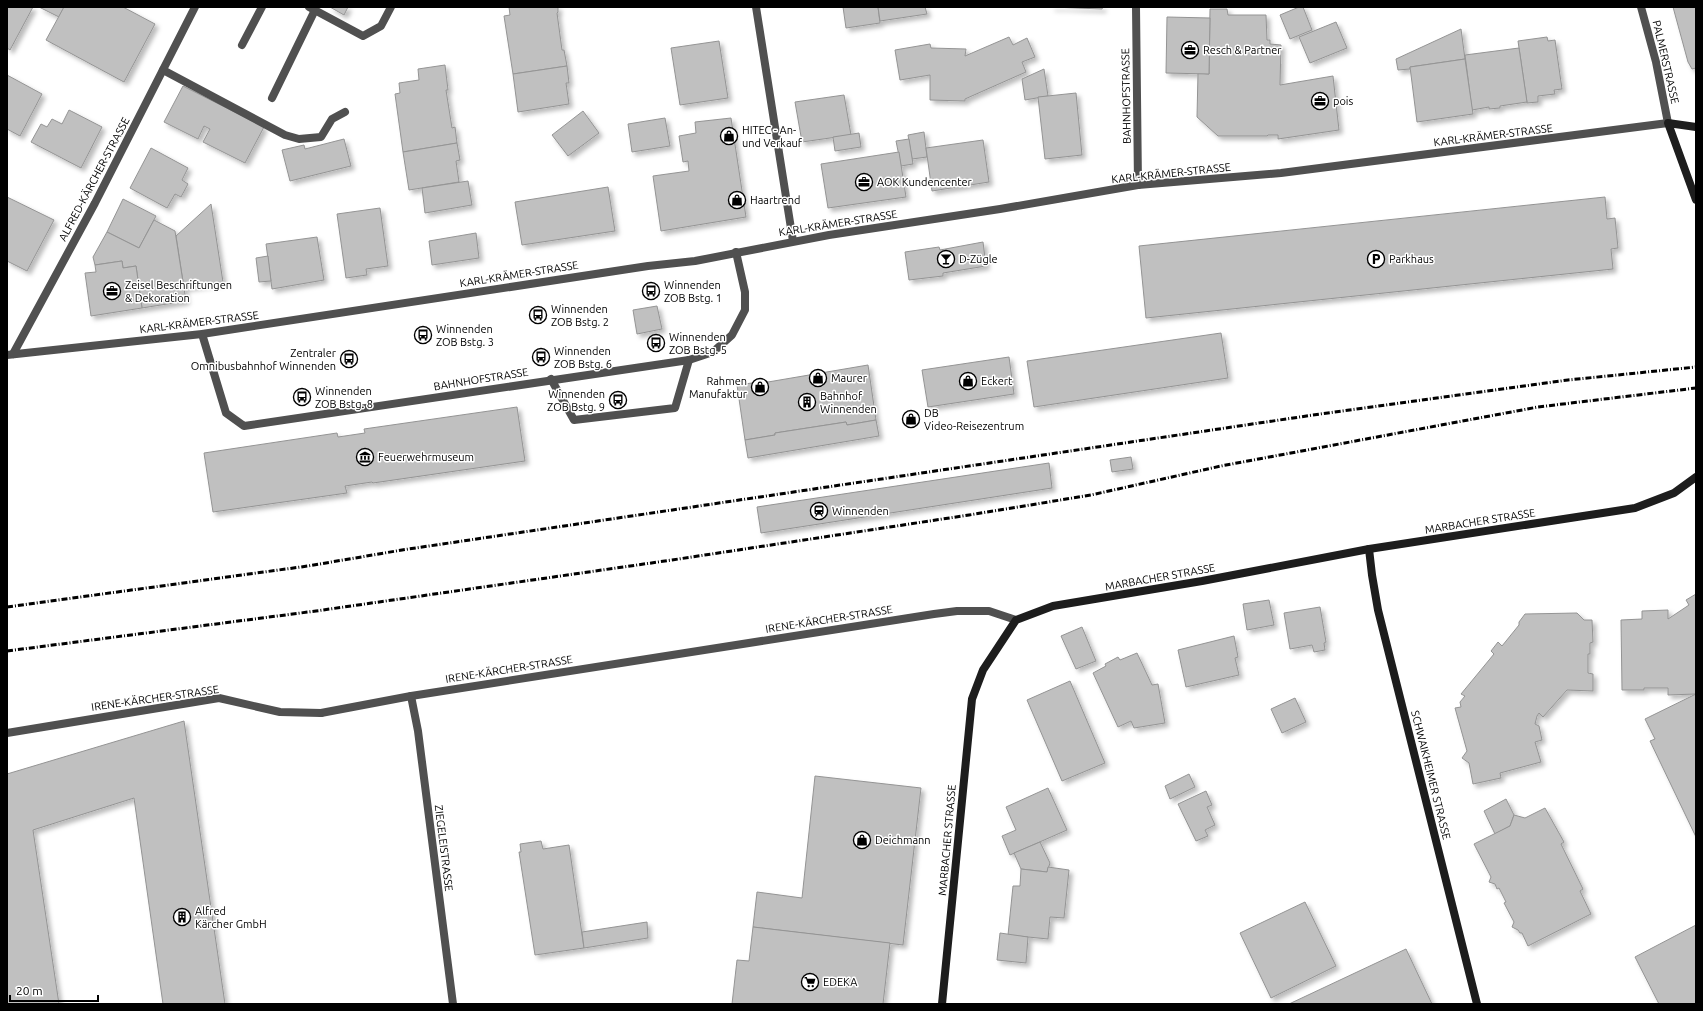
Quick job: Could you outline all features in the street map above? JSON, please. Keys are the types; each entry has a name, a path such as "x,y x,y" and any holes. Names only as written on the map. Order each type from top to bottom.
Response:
{"main road":[{"path":"1696,127 1668,123 1696,200"},
{"name":"MARBACHER STRASSE","path":"942,1004 972,699 983,670 1016,620 1053,606 1202,581 1369,549 1636,508 1674,492 1696,477"},
{"name":"SCHWAIKHEIMER STRASSE","path":"1369,549 1378,610 1477,1004"}],"street":[{"name":"ALFRED-KÄRCHER-STRASSE","path":"10,354 95,203 195,7"},
{"path":"242,45 262,7"},
{"path":"272,98 312,9 363,36 380,26 391,7"},
{"path":"756,7 793,241"},
{"name":"BAHNHOFSTRASSE","path":"1136,7 1138,185"},
{"name":"PALMERSTRASSE","path":"1641,7 1656,62 1668,123"},
{"path":"163,70 285,135 299,139 321,137 332,119 345,112"},
{"name":"KARL-KRÄMER-STRASSE","path":"10,354 202,334 648,266 695,261 793,241 1000,209 1138,185 1282,173 1668,123"},
{"name":"BAHNHOFSTRASSE","path":"202,334 226,413 244,426 551,379 689,360 713,352 727,340 732,335 745,310 745,292 736,252"},
{"path":"551,379 574,420 675,408 689,360"},
{"name":"IRENE-KÄRCHER-STRASSE","path":"7,733 219,698 280,712 321,712 411,696 957,611 989,612 1016,620"},
{"name":"ZIEGELEISTRASSE","path":"411,696 418,731 452,1004"}],"building":[{"path":"7,7 33,7 10,50 7,48"},
{"path":"39,7 64,7 59,17"},
{"path":"64,7 123,7 155,24 124,82 46,40"},
{"path":"330,7 348,7 344,15"},
{"path":"509,7 558,7 557,13 562,50 564,50 567,66 513,74 504,16 510,15"},
{"path":"843,7 878,7 880,23 846,28"},
{"path":"878,7 925,7 927,14 880,21"},
{"path":"1051,7 1103,7 1102,9"},
{"path":"1299,7 1303,7 1312,30 1290,39 1280,15"},
{"path":"1673,7 1696,7 1696,68 1692,69 1688,62"},
{"path":"1210,9 1227,9 1228,15 1266,15 1267,40 1270,40 1270,44 1281,45 1280,85 1333,76 1339,130 1278,139 1278,135 1218,136 1197,117 1198,73 1209,74"},
{"path":"1167,17 1210,18 1209,74 1166,73"},
{"path":"1336,22 1347,48 1310,63 1299,37"},
{"path":"1461,29 1465,59 1398,70 1396,59"},
{"path":"1009,37 1013,45 1027,38 1035,57 1022,62 1026,72 965,99 965,101 930,100 930,75 900,80 895,50 930,44 931,48 966,49 965,56"},
{"path":"1547,37 1548,41 1555,40 1562,89 1554,90 1555,94 1538,96 1538,102 1527,103 1518,41"},
{"path":"719,41 728,98 680,105 671,48"},
{"path":"1519,48 1527,102 1500,106 1500,108 1489,109 1489,107 1472,110 1465,55"},
{"path":"1465,59 1473,114 1417,122 1410,67"},
{"path":"445,65 448,90 446,90 452,128 455,127 457,143 403,152 395,94 400,93 399,83 419,80 418,69"},
{"path":"567,66 569,83 566,83 569,104 518,112 513,74"},
{"path":"1044,69 1048,96 1025,100 1022,79"},
{"path":"7,75 42,94 20,136 7,129"},
{"path":"183,86 264,127 245,163 203,142 210,129 204,126 198,139 164,122"},
{"path":"1076,93 1082,155 1045,159 1038,97"},
{"path":"844,95 851,135 802,142 795,102"},
{"path":"69,110 102,127 81,168 31,142 41,124 47,127 52,119 62,124"},
{"path":"583,111 599,133 568,156 552,135"},
{"path":"665,118 670,146 632,152 628,124"},
{"path":"731,118 746,217 661,231 653,176 689,171 688,161 683,162 679,136 696,133 695,122"},
{"path":"924,132 927,157 912,159 908,135"},
{"path":"859,133 861,147 835,151 833,137"},
{"path":"344,139 351,166 290,181 282,150 304,145 305,149"},
{"path":"909,139 913,164 901,166 896,141"},
{"path":"983,140 989,182 932,191 926,148"},
{"path":"457,143 460,160 456,161 459,182 409,190 403,152"},
{"path":"151,148 188,168 182,180 188,184 181,197 175,194 167,208 130,188"},
{"name":"AOK Kundencenter","path":"899,152 906,197 828,208 821,164"},
{"path":"468,181 472,205 425,213 422,188"},
{"path":"608,187 615,231 522,245 515,202"},
{"path":"7,197 54,220 27,271 7,261"},
{"name":"Parkhaus","path":"1605,197 1607,219 1615,218 1618,248 1611,249 1613,269 1146,318 1139,246"},
{"path":"123,199 156,216 139,248 107,232"},
{"path":"211,204 223,282 184,288 176,236"},
{"path":"380,208 388,266 366,269 367,275 346,278 337,214"},
{"path":"154,220 175,231 186,301 142,308 136,266 123,268 122,261 95,265 93,257 107,232 139,248"},
{"path":"476,233 479,258 432,265 429,241"},
{"path":"317,237 324,280 272,289 266,244"},
{"name":"D-Zügle","path":"983,242 986,266 943,273 943,276 909,280 905,252 939,247 940,250"},
{"path":"268,256 271,281 259,282 256,258"},
{"path":"122,261 123,268 136,266 142,308 91,316 85,273 96,272 95,265"},
{"path":"657,306 662,329 637,334 633,310"},
{"path":"1221,333 1228,378 1034,407 1027,361"},
{"name":"Eckert","path":"1009,357 1014,394 928,407 922,370"},
{"name":"Bahnhof Winnenden","path":"868,365 876,420 847,425 846,422 775,433 775,435 745,440 737,385 768,382"},
{"name":"Feuerwehrmuseum","path":"517,407 525,461 345,486 347,493 213,512 204,453 337,433 338,437 365,433 364,429"},
{"path":"876,420 879,436 748,458 745,440 775,435 775,433 846,422 847,425"},
{"path":"1131,457 1133,469 1112,472 1110,460"},
{"path":"1049,463 1052,488 761,533 757,507"},
{"path":"1696,594 1696,694 1668,695 1668,688 1622,690 1621,620 1642,619 1642,611 1668,610 1668,619 1689,605 1686,600"},
{"path":"1269,600 1274,625 1247,630 1243,604"},
{"path":"1320,607 1326,642 1324,643 1325,650 1314,652 1312,645 1290,649 1284,613"},
{"path":"1577,613 1584,620 1592,620 1593,642 1590,643 1590,654 1588,654 1588,673 1593,674 1593,691 1567,690 1543,717 1539,713 1535,724 1539,726 1542,740 1535,742 1541,762 1500,773 1501,778 1473,784 1469,763 1462,758 1467,751 1455,708 1461,707 1460,702 1465,696 1461,694 1494,654 1491,651 1498,642 1502,646 1519,625 1519,622 1525,614"},
{"path":"1082,627 1096,661 1076,669 1061,636"},
{"path":"1234,636 1238,657 1235,658 1239,675 1186,687 1178,650"},
{"path":"1137,653 1152,685 1158,684 1165,723 1134,728 1131,721 1118,727 1093,673 1118,657 1120,660"},
{"path":"1070,681 1105,763 1062,781 1027,700"},
{"path":"1696,694 1696,837 1650,741 1655,739 1645,719"},
{"path":"1295,698 1306,722 1282,733 1271,709"},
{"name":"Alfred Kärcher GmbH","path":"184,721 225,1004 163,1004 134,798 33,830 59,1004 7,1004 7,774"},
{"path":"1189,774 1195,787 1170,799 1165,786"},
{"name":"Deichmann","path":"815,776 921,788 903,945 753,927 757,892 802,898"},
{"path":"1048,788 1067,830 1010,855 1002,836 1016,830 1006,807"},
{"path":"1206,791 1212,805 1207,807 1215,825 1205,830 1208,836 1196,841 1178,804"},
{"path":"1506,799 1514,815 1510,826 1495,834 1484,811"},
{"path":"1545,808 1564,842 1561,844 1583,889 1580,891 1591,914 1528,946 1522,933 1512,927 1514,922 1504,903 1506,902 1499,888 1497,889 1495,884 1489,882 1491,877 1474,844 1510,826 1514,815 1525,818"},
{"path":"541,841 543,849 569,845 584,948 535,955 519,852 521,852 520,844"},
{"path":"1040,842 1050,863 1047,872 1021,869 1014,853"},
{"path":"1048,867 1069,870 1064,918 1050,917 1048,939 1008,935 1013,886 1020,886 1021,869 1047,872"},
{"path":"1305,902 1336,966 1271,998 1240,933"},
{"path":"647,922 648,938 584,948 582,932"},
{"path":"1696,925 1696,1004 1659,1004 1635,957"},
{"name":"EDEKA","path":"753,927 890,943 883,1004 732,1004 737,960 749,961"},
{"path":"1000,933 1028,937 1026,963 997,960"},
{"path":"1406,949 1432,1004 1289,1004"}],"railway":[{"path":"7,607 308,566 402,550 1320,414 1568,380 1696,367"},
{"path":"7,651 316,611 672,560 969,515 1091,495 1221,466 1538,407 1696,388"}],"place":[{"name":"Resch & Partner","path":"1190,50"},
{"name":"pois","path":"1320,101"},
{"name":"HITEC - An- und Verkauf","path":"729,136"},
{"name":"AOK Kundencenter","path":"864,182"},
{"name":"Haartrend","path":"737,200"},
{"name":"D-Zügle","path":"946,259"},
{"name":"Parkhaus","path":"1376,259"},
{"name":"Zeisel Beschriftungen & Dekoration","path":"112,291"},
{"name":"Winnenden ZOB Bstg. 1","path":"651,291"},
{"name":"Winnenden ZOB Bstg. 2","path":"538,315"},
{"name":"Winnenden ZOB Bstg. 3","path":"423,335"},
{"name":"Winnenden ZOB Bstg. 5","path":"656,343"},
{"name":"Winnenden ZOB Bstg. 6","path":"541,357"},
{"name":"Zentraler Omnibusbahnhof Winnenden","path":"349,359"},
{"name":"Maurer","path":"818,378"},
{"name":"Eckert","path":"968,381"},
{"name":"Rahmen Manufaktur","path":"760,387"},
{"name":"Winnenden ZOB Bstg. 8","path":"302,397"},
{"name":"Winnenden ZOB Bstg. 9","path":"618,400"},
{"name":"Bahnhof Winnenden","path":"807,402"},
{"name":"DB Video-Reisezentrum","path":"911,419"},
{"name":"Feuerwehrmuseum","path":"365,457"},
{"name":"Winnenden","path":"819,511"},
{"name":"Deichmann","path":"862,840"},
{"name":"Alfred Kärcher GmbH","path":"182,917"},
{"name":"EDEKA","path":"810,982"}]}
